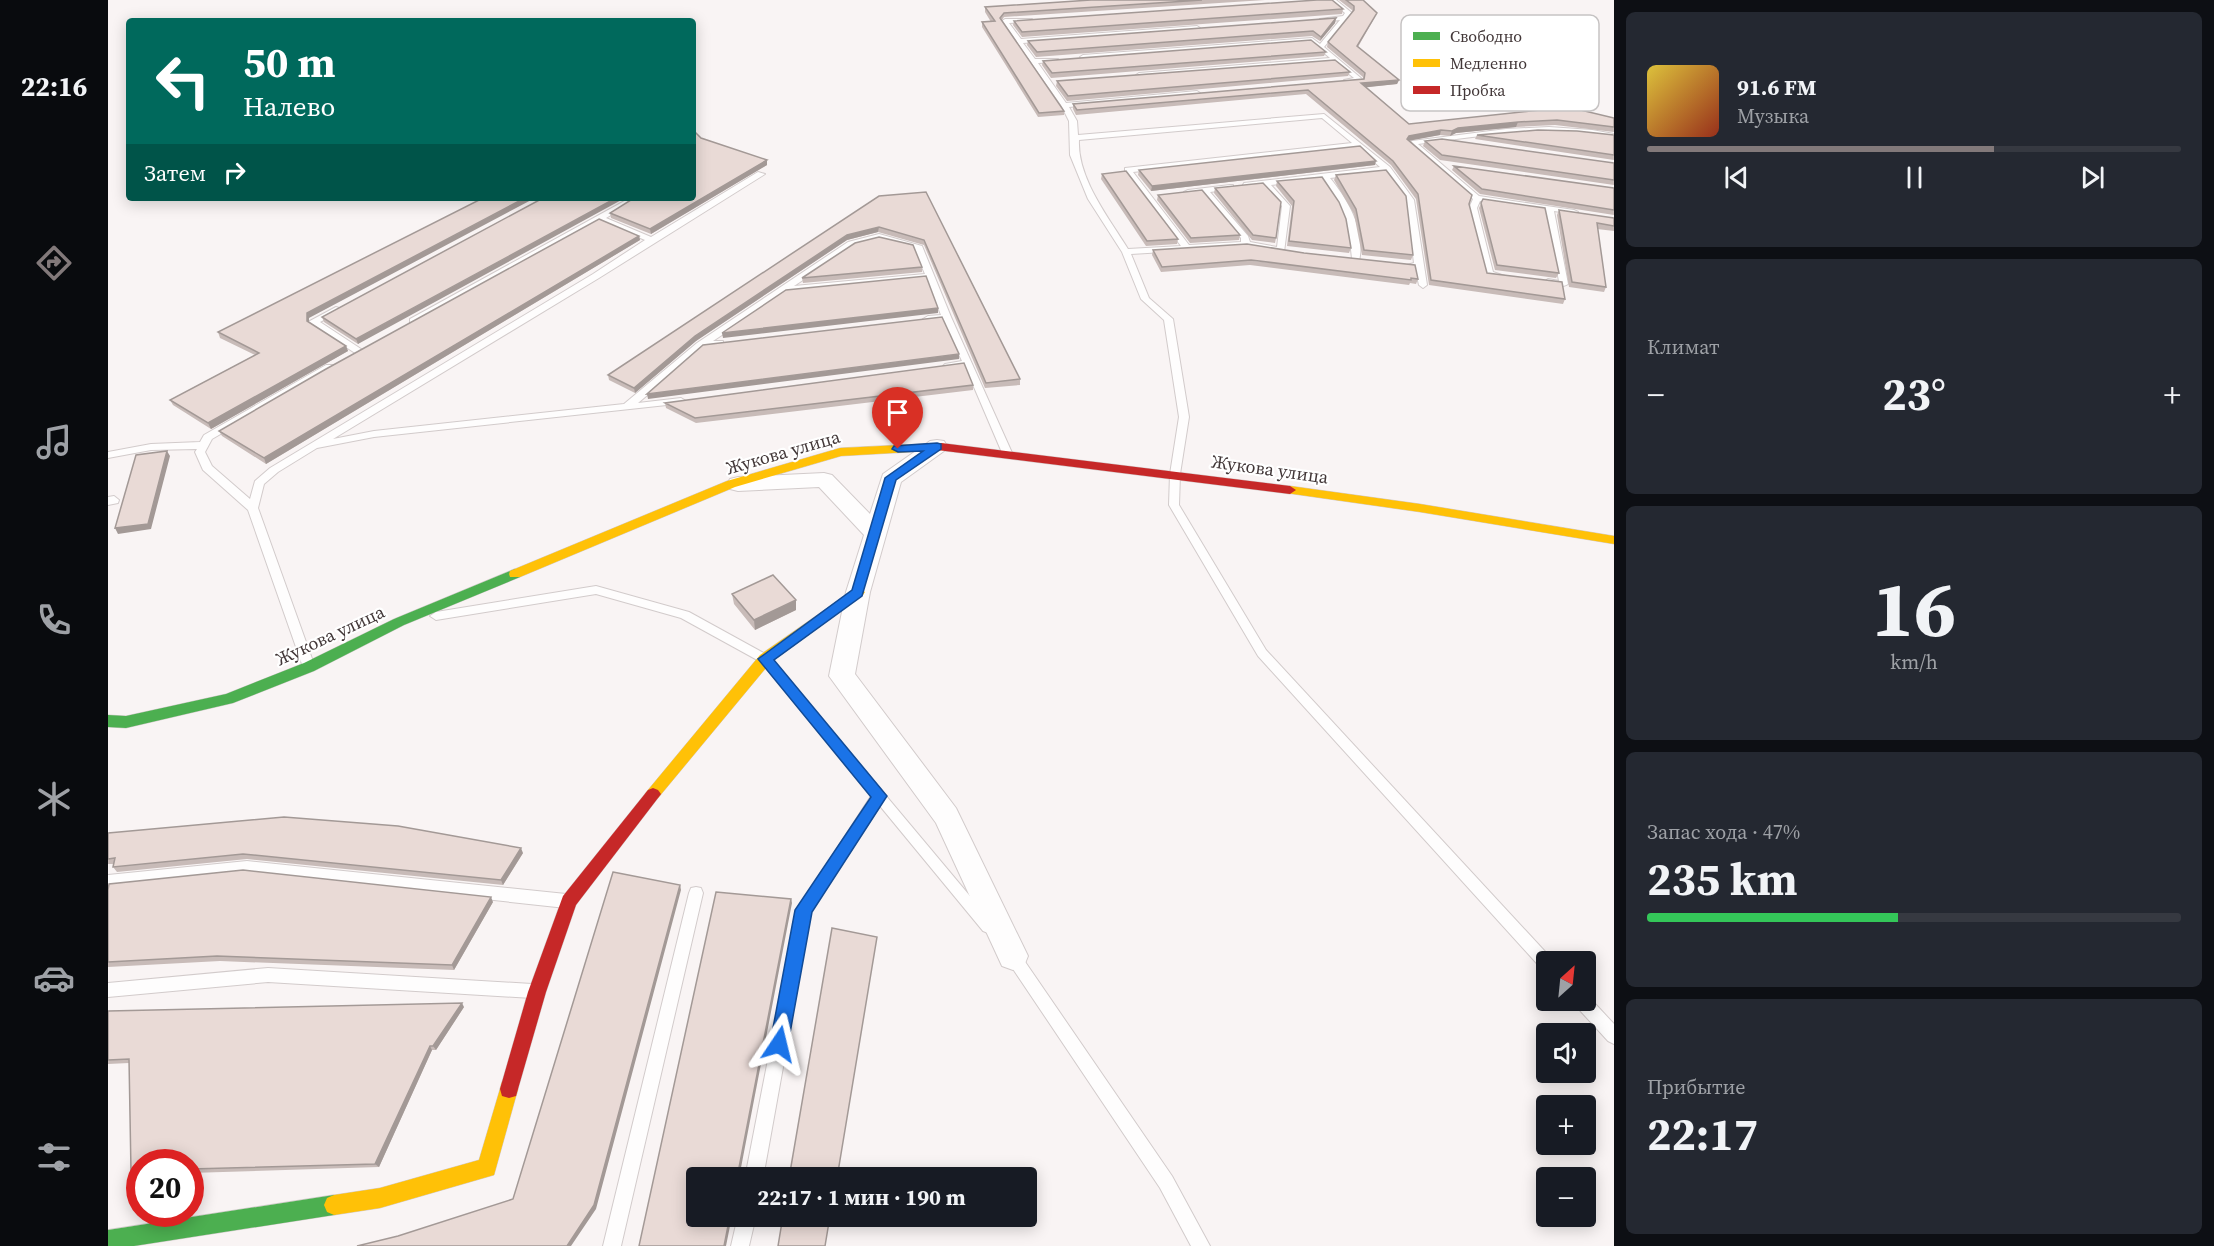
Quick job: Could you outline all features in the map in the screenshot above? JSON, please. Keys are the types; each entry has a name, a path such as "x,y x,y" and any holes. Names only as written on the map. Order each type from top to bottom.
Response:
{"main road":[{"name":"Жукова улица","path":"108,721 126,722 228,699 309,667 399,622 731,484 840,452 937,446 1175,474 1420,507 1614,540"},
{"path":"108,1240 380,1198 487,1168 537,992 569,902 670,772 765,659 858,592"}],"street":[{"path":"937,446 891,478 858,592 842,676 946,816 1013,956"},
{"path":"731,484 824,480 875,533"}],"lane":[{"path":"1321,47 1349,13 1332,0"},
{"path":"1310,21 1344,18"},
{"path":"1041,19 1005,21 1073,121 1074,155 1092,199 1126,252 1145,299 1168,319 1184,417 1175,474 1174,505 1262,653 1536,952"},
{"path":"1019,41 1205,28"},
{"path":"1080,58 1312,40 1360,80 1336,82"},
{"path":"1034,61 1068,59"},
{"path":"1129,76 1336,60"},
{"path":"1048,82 1060,81"},
{"path":"1064,105 1206,93"},
{"path":"1075,138 1324,116 1388,169 1410,200 1419,266 1424,285"},
{"path":"1581,213 1477,198 1412,143 1526,128 1592,131 1614,136"},
{"path":"1440,139 1475,144"},
{"path":"1187,248 1128,170 1358,145"},
{"path":"1437,164 1449,166"},
{"path":"1181,192 1388,169"},
{"path":"253,508 259,483 274,470 761,174"},
{"path":"1324,176 1345,201 1353,224 1356,259"},
{"path":"1265,183 1286,206 1281,250"},
{"path":"1204,190 1245,238 1245,244"},
{"path":"1148,196 1159,195"},
{"path":"1477,198 1473,208 1488,274 1510,277"},
{"path":"408,324 631,201"},
{"path":"1543,282 1564,284 1549,208"},
{"path":"600,218 651,240"},
{"path":"627,407 700,345 851,244 879,237 918,246 946,317 1008,455"},
{"path":"1126,252 1245,244 1292,252"},
{"path":"1346,258 1367,260"},
{"path":"1398,264 1419,266"},
{"path":"782,290 930,276"},
{"path":"345,305 313,322 349,356"},
{"path":"922,320 946,317"},
{"path":"700,345 735,341"},
{"path":"309,667 253,508 207,468 200,452 208,437 368,346"},
{"path":"933,368 968,363"},
{"path":"313,446 374,434 690,400"},
{"path":"108,455 151,447 204,445"},
{"path":"399,622 596,590 685,615 765,659 1013,956 1166,1182 1201,1246"},
{"path":"756,1167 804,910 879,796"},
{"path":"108,881 247,867 569,902"},
{"path":"612,1246 696,893"},
{"path":"108,990 268,975 537,992"},
{"path":"1591,1011 1614,1036"},
{"path":"740,1246 744,1227"}],"building":[{"path":"1091,0 1202,0 1004,13 1000,18 1064,111 1039,113 982,22 995,21 985,7"},
{"path":"1332,0 1343,9 1022,32 1014,21"},
{"path":"1346,0 1363,0 1377,13 1357,46 1399,80 1361,83 1409,124 1531,111 1585,111 1614,118 1614,127 1557,120 1518,122 1458,128 1452,131 1441,130 1409,136 1407,139 1472,195 1469,204 1487,273 1562,282 1565,299 1431,280 1418,194 1393,161 1308,90 1077,110 1073,104 1364,79 1365,73 1328,42 1354,10 1354,6"},
{"path":"1336,18 1321,37 1313,31 1037,52 1028,41"},
{"path":"1311,40 1326,52 1052,73 1043,61"},
{"path":"1335,60 1350,72 1068,96 1057,81"},
{"path":"1538,130 1614,135 1614,155 1477,135"},
{"path":"696,133 701,138 767,160 650,229 610,213 629,201 696,201"},
{"path":"1442,139 1614,163 1614,180 1442,155 1425,141"},
{"path":"1360,146 1376,161 1152,186 1139,170"},
{"path":"1454,166 1614,188 1614,210 1482,189"},
{"path":"1386,170 1406,196 1413,255 1364,250 1356,209 1336,175"},
{"path":"1126,171 1178,239 1147,241 1102,174"},
{"path":"1322,177 1339,202 1346,219 1351,248 1289,241 1294,201 1277,181"},
{"path":"1263,183 1281,202 1276,238 1253,235 1215,188"},
{"path":"1202,190 1240,235 1191,238 1158,195"},
{"path":"926,192 1020,379 986,383 924,240 879,227 847,235 695,336 634,388 608,375 879,196"},
{"path":"1483,199 1545,208 1559,273 1497,265 1481,203"},
{"path":"477,201 519,201 307,313 307,321 346,346 208,423 170,400 259,353 218,332"},
{"path":"537,201 610,201 356,339 322,317"},
{"path":"1559,210 1614,218 1614,226 1597,223 1606,287 1572,282"},
{"path":"599,219 639,236 264,458 219,431 326,369"},
{"path":"879,237 913,245 922,267 802,278 855,243"},
{"path":"1247,244 1304,253 1415,265 1418,279 1251,260 1162,267 1153,250"},
{"path":"926,276 938,308 722,333 786,290"},
{"path":"942,317 959,354 647,394 703,345"},
{"path":"964,363 973,385 695,418 665,403"},
{"path":"167,451 148,524 115,528 136,455"},
{"path":"773,575 796,600 754,620 732,594"},
{"path":"284,817 398,826 521,848 501,880 243,854 113,867 115,858 108,859 108,833"},
{"path":"243,870 491,897 452,965 217,956 108,962 109,884"},
{"path":"613,872 680,885 594,1205 567,1246 357,1246 398,1236 513,1199"},
{"path":"716,892 791,899 739,1167 686,1167 686,1227 728,1227 724,1246 639,1246"},
{"path":"832,928 877,937 839,1167 791,1167"},
{"path":"462,1003 433,1046 430,1046 375,1164 204,1169 204,1149 131,1149 129,1059 108,1060 108,1011"},
{"path":"781,1227 828,1227 825,1246 778,1246"}],"traffic: fast":[{"path":"108,721 126,722 228,699 309,667 399,622 515,574"},
{"path":"108,1240 334,1205"}],"traffic: slow":[{"path":"515,574 731,484 840,452 941,447"},
{"path":"1290,490 1420,508 1614,540"},
{"path":"653,794 765,659 858,592"},
{"path":"334,1205 380,1198 487,1168 509,1089"}],"traffic: jam":[{"path":"941,447 1290,490"},
{"path":"509,1089 537,992 569,901 653,794"}],"route":[{"path":"779,1044 804,910 879,796 765,659 858,592 891,478 937,446 898,449"}]}
